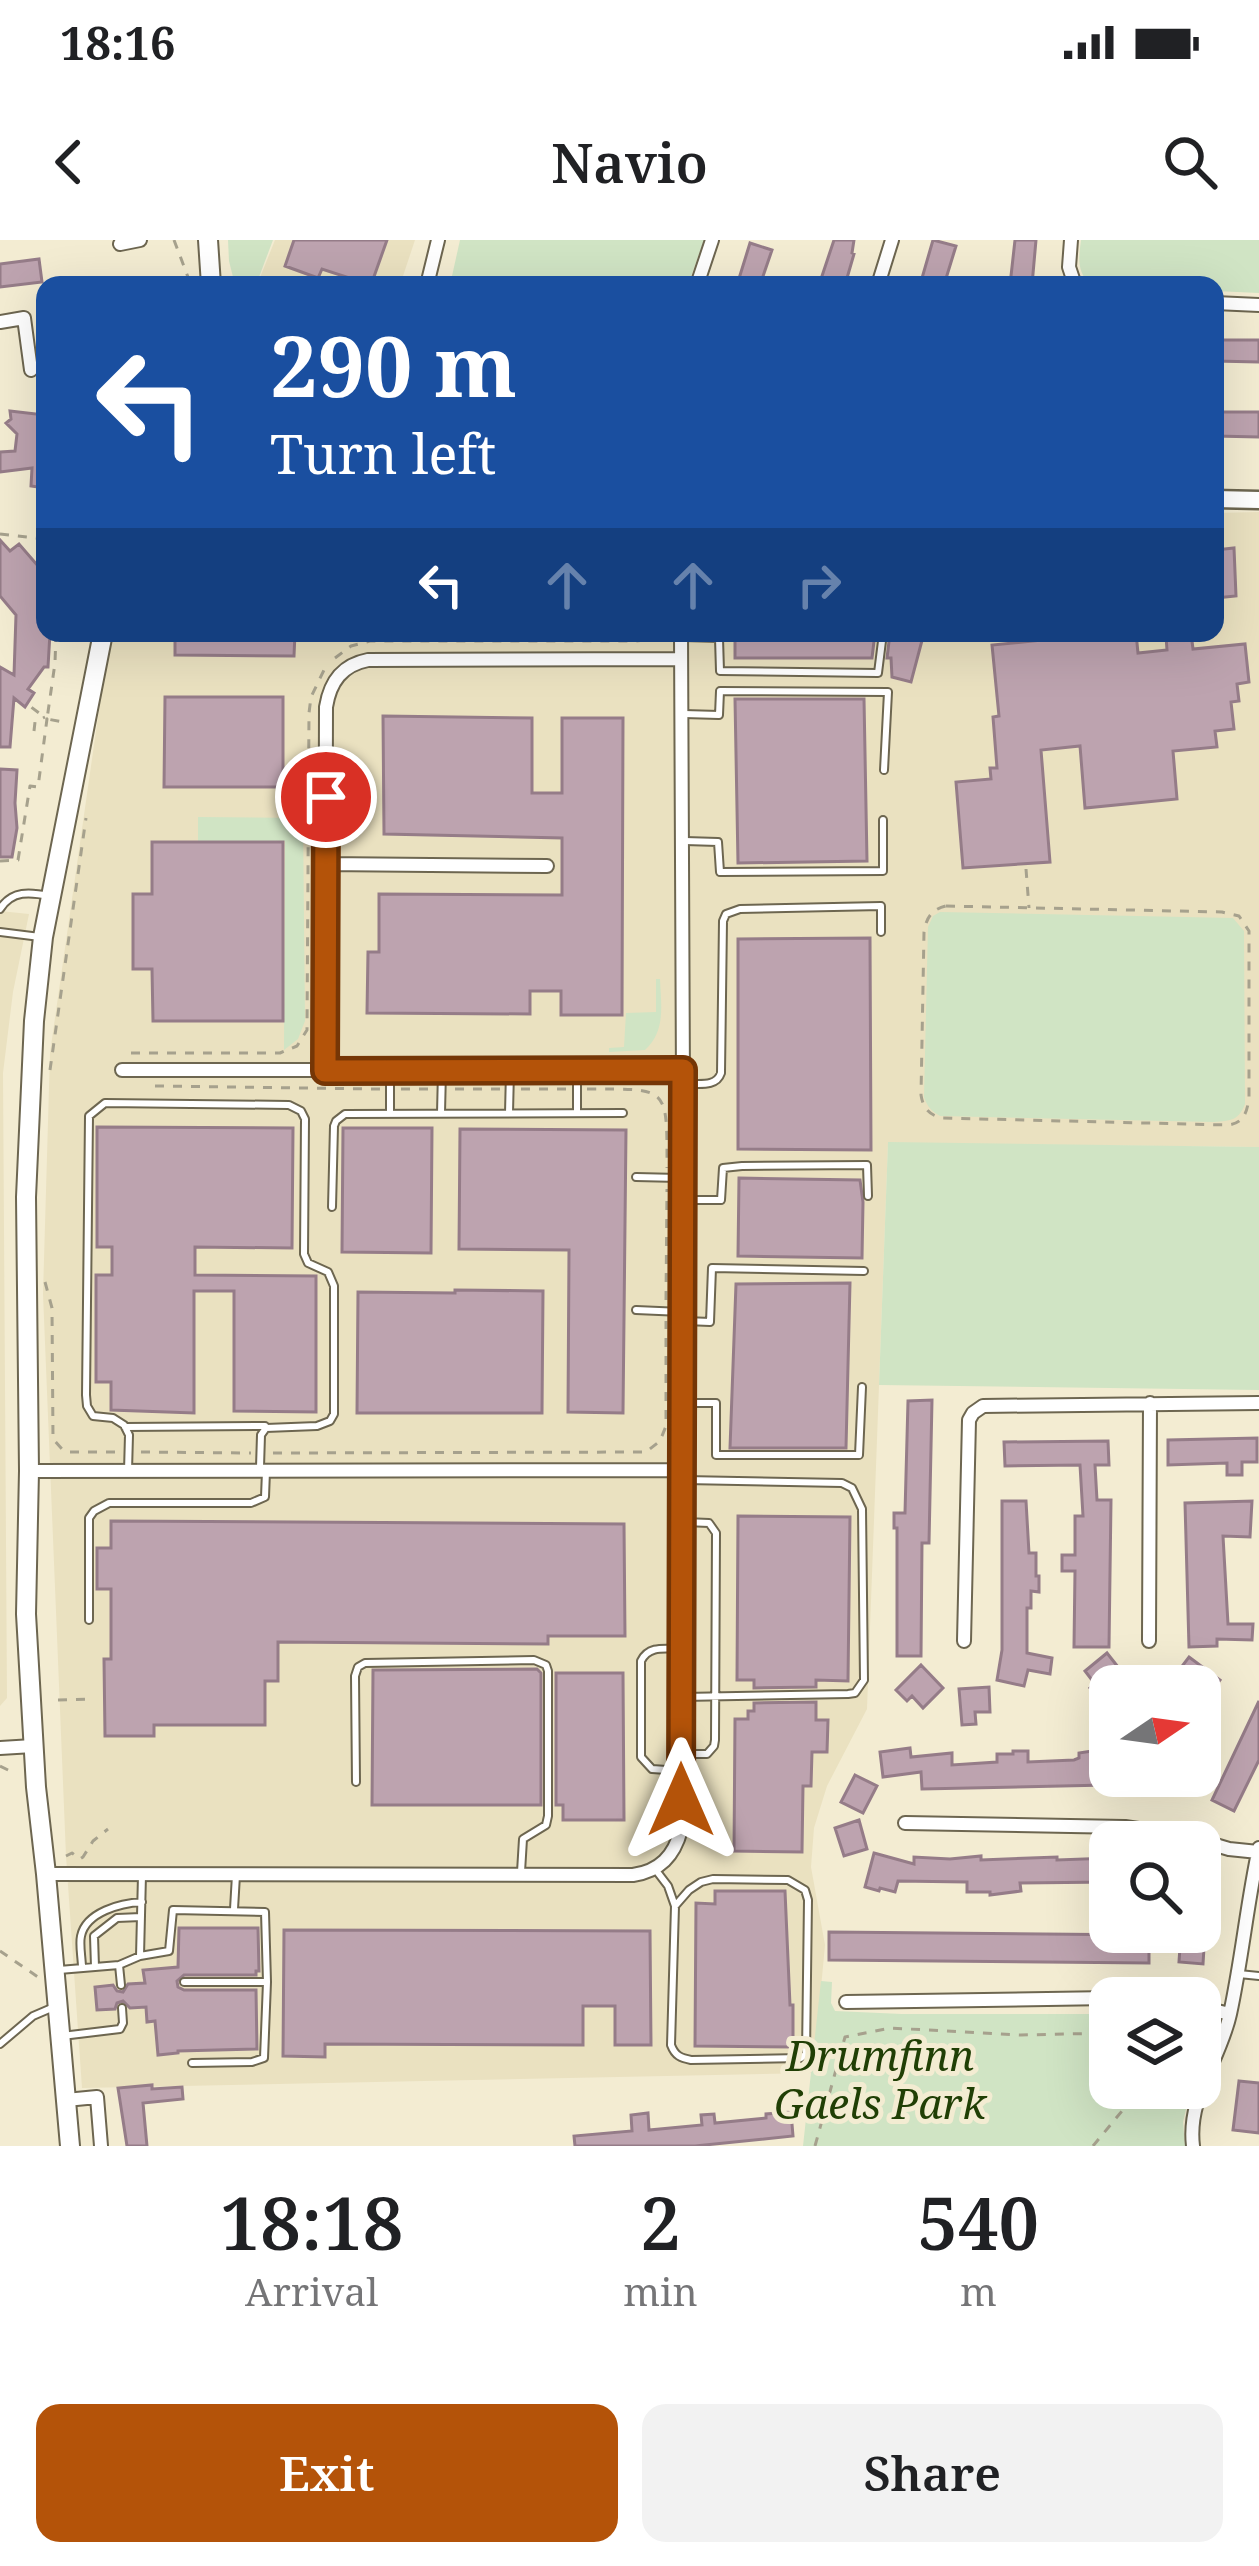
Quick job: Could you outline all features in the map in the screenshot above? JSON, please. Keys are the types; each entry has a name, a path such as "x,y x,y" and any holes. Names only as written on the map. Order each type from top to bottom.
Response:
{"main road":[{"path":"208,240 210,276"},
{"path":"70,2146 33,1746 26,1602 27,1175 43,937 101,642"}],"street":[{"path":"120,244 140,240"},
{"path":"429,276 437,240"},
{"path":"700,276 712,240"},
{"path":"881,276 892,240"},
{"path":"1071,240 1072,276"},
{"path":"1224,303 1259,305"},
{"path":"0,322 25,318 31,370"},
{"path":"1224,499 1259,500"},
{"path":"46,1874 633,1875 656,1869 671,1854 681,1830 681,642"},
{"path":"325,1071 326,707 334,680 357,662 680,659"},
{"path":"325,864 547,866"},
{"path":"122,1070 577,1070 683,1077"},
{"path":"1149,1641 1150,1403"},
{"path":"964,1641 969,1420 973,1412 983,1406 1259,1403"},
{"path":"28,1471 681,1475"},
{"path":"0,1748 33,1746"},
{"path":"905,1823 1124,1827 1185,1836 1229,1849 1258,1850 1230,2014 1222,2045 1197,2096 1191,2120 1193,2146"},
{"path":"846,2002 1089,1998"},
{"path":"1221,2012 1230,2014"},
{"path":"66,2100 97,2097 101,2146"}],"lane":[{"path":"719,642 720,671 878,673 882,642"},
{"path":"681,713 719,715 720,691 888,692 884,770"},
{"path":"682,841 718,842 720,872 883,871 884,820"},
{"path":"0,909 8,898 19,894 52,896"},
{"path":"683,1077 713,1083 722,1072 726,914 740,909 881,906 881,932"},
{"path":"0,932 43,937"},
{"path":"577,1070 577,1113"},
{"path":"390,1071 390,1112"},
{"path":"441,1113 442,1071"},
{"path":"509,1113 510,1071"},
{"path":"105,1103 289,1105 301,1112 306,1124 304,1254 308,1263 328,1272 334,1286 334,1414 317,1426 125,1426 112,1418 92,1416 87,1406 89,1116 105,1103"},
{"path":"332,1207 336,1121 350,1112 622,1113"},
{"path":"683,1200 721,1201 723,1168 742,1166 867,1165 868,1196"},
{"path":"635,1177 683,1178"},
{"path":"636,1310 710,1322 712,1268 863,1271"},
{"path":"682,1403 716,1403 716,1455 860,1455 862,1387"},
{"path":"125,1426 128,1471"},
{"path":"88,1620 89,1518 94,1511 109,1503 251,1503 265,1497 261,1435 275,1426"},
{"path":"680,1697 848,1694 855,1693 863,1680 862,1509 852,1488 842,1483 681,1475"},
{"path":"680,1754 707,1754 714,1746 716,1696 716,1533 709,1523 681,1522"},
{"path":"681,1649 655,1649 643,1656 641,1718 645,1763 659,1771 681,1771"},
{"path":"356,1783 358,1667 365,1663 543,1663 548,1671 548,1816 542,1828 523,1839 521,1875"},
{"path":"656,1869 675,1906 671,2045 677,2056 692,2060 806,2054 805,1890 788,1880 713,1879 689,1890 675,1906"},
{"path":"140,1956 142,1875"},
{"path":"234,1909 236,1875"},
{"path":"82,1968 84,1928 113,1906 142,1902"},
{"path":"0,2044 43,2010 56,1988 82,1968 119,1965 169,1951 173,1910 260,1910 267,1916 264,2058 192,2062"},
{"path":"95,1967 94,1936 118,1918 141,1916"},
{"path":"119,1965 121,1984"},
{"path":"1237,1973 1259,1976"},
{"path":"184,1982 267,1982"},
{"path":"61,2036 120,2029 122,2008"}],"path":[{"path":"173,240 187,276"},
{"path":"0,534 36,538"},
{"path":"0,861 16,861 19,856 30,786 38,787 56,642"},
{"path":"131,1053 280,1053 302,1040 307,1030 309,712 317,680 338,655 366,642"},
{"path":"27,704 46,718 63,722"},
{"path":"34,731 35,722 46,718"},
{"path":"1026,869 1029,908"},
{"path":"946,906 1029,908 1232,913 1244,920 1249,931 1249,1098 1241,1120 1228,1125 930,1114 921,1095 926,922 946,906"},
{"path":"58,1700 93,1699"},
{"path":"67,1856 83,1857 107,1828"},
{"path":"0,1951 56,1988"},
{"path":"815,2146 845,2037 890,2028 1089,2033"},
{"path":"1093,2146 1124,2109"}],"shaded area":[{"path":"275,240 415,240 403,276 261,276"},
{"path":"1259,512 1259,1147 888,1143 867,1709 827,1786 814,1828 811,1867 825,1945 813,2073 82,2088 66,1856 43,1294 50,1053 111,642 1224,642 1224,513"},
{"path":"0,911 29,914 3,1073 7,1698 0,1706"}],"green space":[{"path":"228,240 273,240 259,276 233,276"},
{"path":"460,240 704,240 691,276 452,276"},
{"path":"1081,240 1259,240 1259,293 1224,291 1224,276 1084,276"},
{"path":"198,817 303,818 305,1021 298,1039 284,1050 285,841 198,841"},
{"path":"940,912 1233,918 1244,931 1245,1104 1240,1113 1214,1122 937,1114 924,1097 928,927"},
{"path":"656,979 660,979 661,1017 652,1043 645,1050 609,1052 609,1048 624,1047 626,1013 656,1012"},
{"path":"888,1142 1259,1147 1259,1390 879,1385"},
{"name":"Drumfinn Gaels Park","path":"821,1981 832,1982 835,2011 1089,2014 1089,2109 1186,2109 1185,2146 803,2146"}],"building":[{"path":"294,240 387,240 374,276 343,276 322,269 319,276 312,276 285,266"},
{"path":"834,240 854,240 848,276 822,276"},
{"path":"933,240 956,246 947,276 923,276"},
{"path":"1015,240 1036,240 1033,276 1011,276"},
{"path":"750,243 772,250 763,276 740,276"},
{"path":"39,259 41,276 36,276 36,283 0,287 0,264"},
{"path":"1224,340 1259,340 1259,362 1224,361"},
{"path":"10,411 36,414 36,487 31,486 32,468 0,472 0,452 15,451 17,434 6,423"},
{"path":"1224,412 1259,412 1259,437 1224,436"},
{"path":"0,540 10,551 19,544 36,564 36,642 49,642 48,667 28,689 34,693 25,707 14,698 10,747 0,747 0,667 14,675 16,615 0,596"},
{"path":"1234,548 1236,596 1224,597 1224,549"},
{"path":"175,642 295,642 294,656 175,655"},
{"path":"735,642 874,642 872,658 735,658"},
{"path":"889,642 922,642 911,682 892,677 891,658 887,658"},
{"path":"1137,642 1138,653 1167,650 1166,642 1192,642 1193,649 1245,644 1249,682 1237,684 1239,701 1231,702 1234,729 1215,731 1217,747 1173,751 1177,799 1085,808 1080,746 1041,750 1050,862 963,868 956,782 991,779 990,768 997,768 993,717 999,716 992,645"},
{"path":"165,697 283,697 283,787 164,787"},
{"path":"735,699 864,699 867,861 738,863"},
{"path":"383,716 532,718 532,793 562,793 562,718 623,718 622,1015 561,1015 561,991 530,991 530,1014 367,1013 368,952 379,952 379,894 562,895 562,838 384,834"},
{"path":"0,769 17,770 12,857 0,857"},
{"path":"152,842 283,842 283,1021 153,1021 152,969 133,969 133,894 152,894"},
{"path":"870,938 871,1150 738,1149 738,939"},
{"path":"97,1127 293,1128 292,1248 195,1247 195,1275 316,1276 316,1412 234,1411 234,1291 194,1291 194,1413 111,1410 111,1382 96,1382 96,1275 112,1275 112,1247 97,1247"},
{"path":"343,1128 432,1128 431,1253 342,1252"},
{"path":"460,1129 626,1130 623,1413 568,1412 569,1250 459,1249"},
{"path":"739,1178 860,1180 862,1258 738,1256"},
{"path":"850,1283 846,1448 730,1448 736,1284"},
{"path":"543,1291 542,1413 357,1413 358,1292"},
{"path":"932,1400 929,1543 922,1543 921,1656 897,1656 894,1513 905,1513 908,1401"},
{"path":"1257,1438 1257,1462 1242,1462 1242,1475 1227,1475 1227,1463 1168,1465 1168,1440"},
{"path":"1108,1441 1109,1465 1095,1465 1097,1500 1111,1500 1109,1647 1074,1647 1075,1571 1062,1571 1062,1555 1075,1555 1075,1516 1083,1516 1080,1465 1005,1466 1004,1442"},
{"path":"1002,1501 1026,1501 1029,1553 1036,1553 1039,1576 1039,1592 1031,1591 1031,1608 1027,1608 1027,1653 1052,1658 1050,1674 1028,1670 1024,1686 997,1680 1002,1650"},
{"path":"1252,1501 1250,1537 1223,1536 1228,1624 1253,1624 1252,1640 1217,1639 1217,1646 1189,1647 1185,1503"},
{"path":"738,1516 850,1517 848,1681 816,1680 816,1687 754,1688 754,1680 737,1680"},
{"path":"111,1521 624,1524 625,1636 548,1636 548,1644 278,1642 278,1681 265,1681 265,1725 154,1725 154,1736 105,1736 104,1659 111,1659 111,1589 97,1589 97,1548 111,1548"},
{"path":"1107,1653 1116,1665 1092,1665"},
{"path":"921,1665 943,1688 923,1708 912,1696 907,1701 896,1690"},
{"path":"537,1669 541,1673 541,1805 372,1805 373,1670"},
{"path":"556,1673 623,1673 624,1820 563,1820 563,1805 556,1805"},
{"path":"989,1687 990,1712 975,1712 976,1724 962,1725 959,1689"},
{"path":"1259,1701 1259,1760 1234,1811 1212,1800 1221,1797 1221,1781"},
{"path":"816,1702 816,1720 828,1720 827,1752 812,1752 811,1786 803,1786 802,1852 734,1851 735,1719 748,1719 754,1703"},
{"path":"910,1748 911,1757 952,1753 952,1765 997,1762 997,1754 1013,1751 1028,1751 1028,1762 1074,1760 1079,1753 1089,1751 1089,1785 922,1789 921,1772 883,1777 880,1752"},
{"path":"855,1775 877,1786 863,1813 841,1802"},
{"path":"859,1820 867,1849 844,1856 835,1828"},
{"path":"874,1853 914,1864 914,1857 1089,1859 1089,1882 1020,1883 1021,1891 990,1895 967,1892 967,1882 898,1881 895,1892 865,1887"},
{"path":"715,1891 785,1891 793,2047 695,2046 696,1903 715,1904"},
{"path":"179,1928 258,1928 256,1975 184,1975 177,1981 184,1990 256,1990 257,2049 158,2055 155,2021 147,2022 146,2007 130,2008 123,2001 115,2009 97,2010 95,1987 113,1985 123,1992 128,1984 145,1983 143,1970 178,1967"},
{"path":"284,1930 650,1931 651,2045 615,2045 615,2006 583,2006 583,2045 325,2044 325,2057 283,2056"},
{"path":"829,1932 1089,1934 1089,1953 1149,1953 1149,1963 829,1960"},
{"path":"1180,1953 1204,1953 1203,1964 1179,1962"},
{"path":"1239,2081 1259,2083 1259,2133 1233,2130"},
{"path":"152,2085 152,2089 182,2087 183,2099 143,2103 147,2146 127,2146 118,2088"},
{"path":"791,2112 793,2136 695,2146 575,2146 574,2136 632,2131 631,2115 648,2113 649,2130 702,2125 701,2115 714,2114 715,2123"}],"route":[{"path":"326,797 325,1071 683,1070 681,1800"}]}
